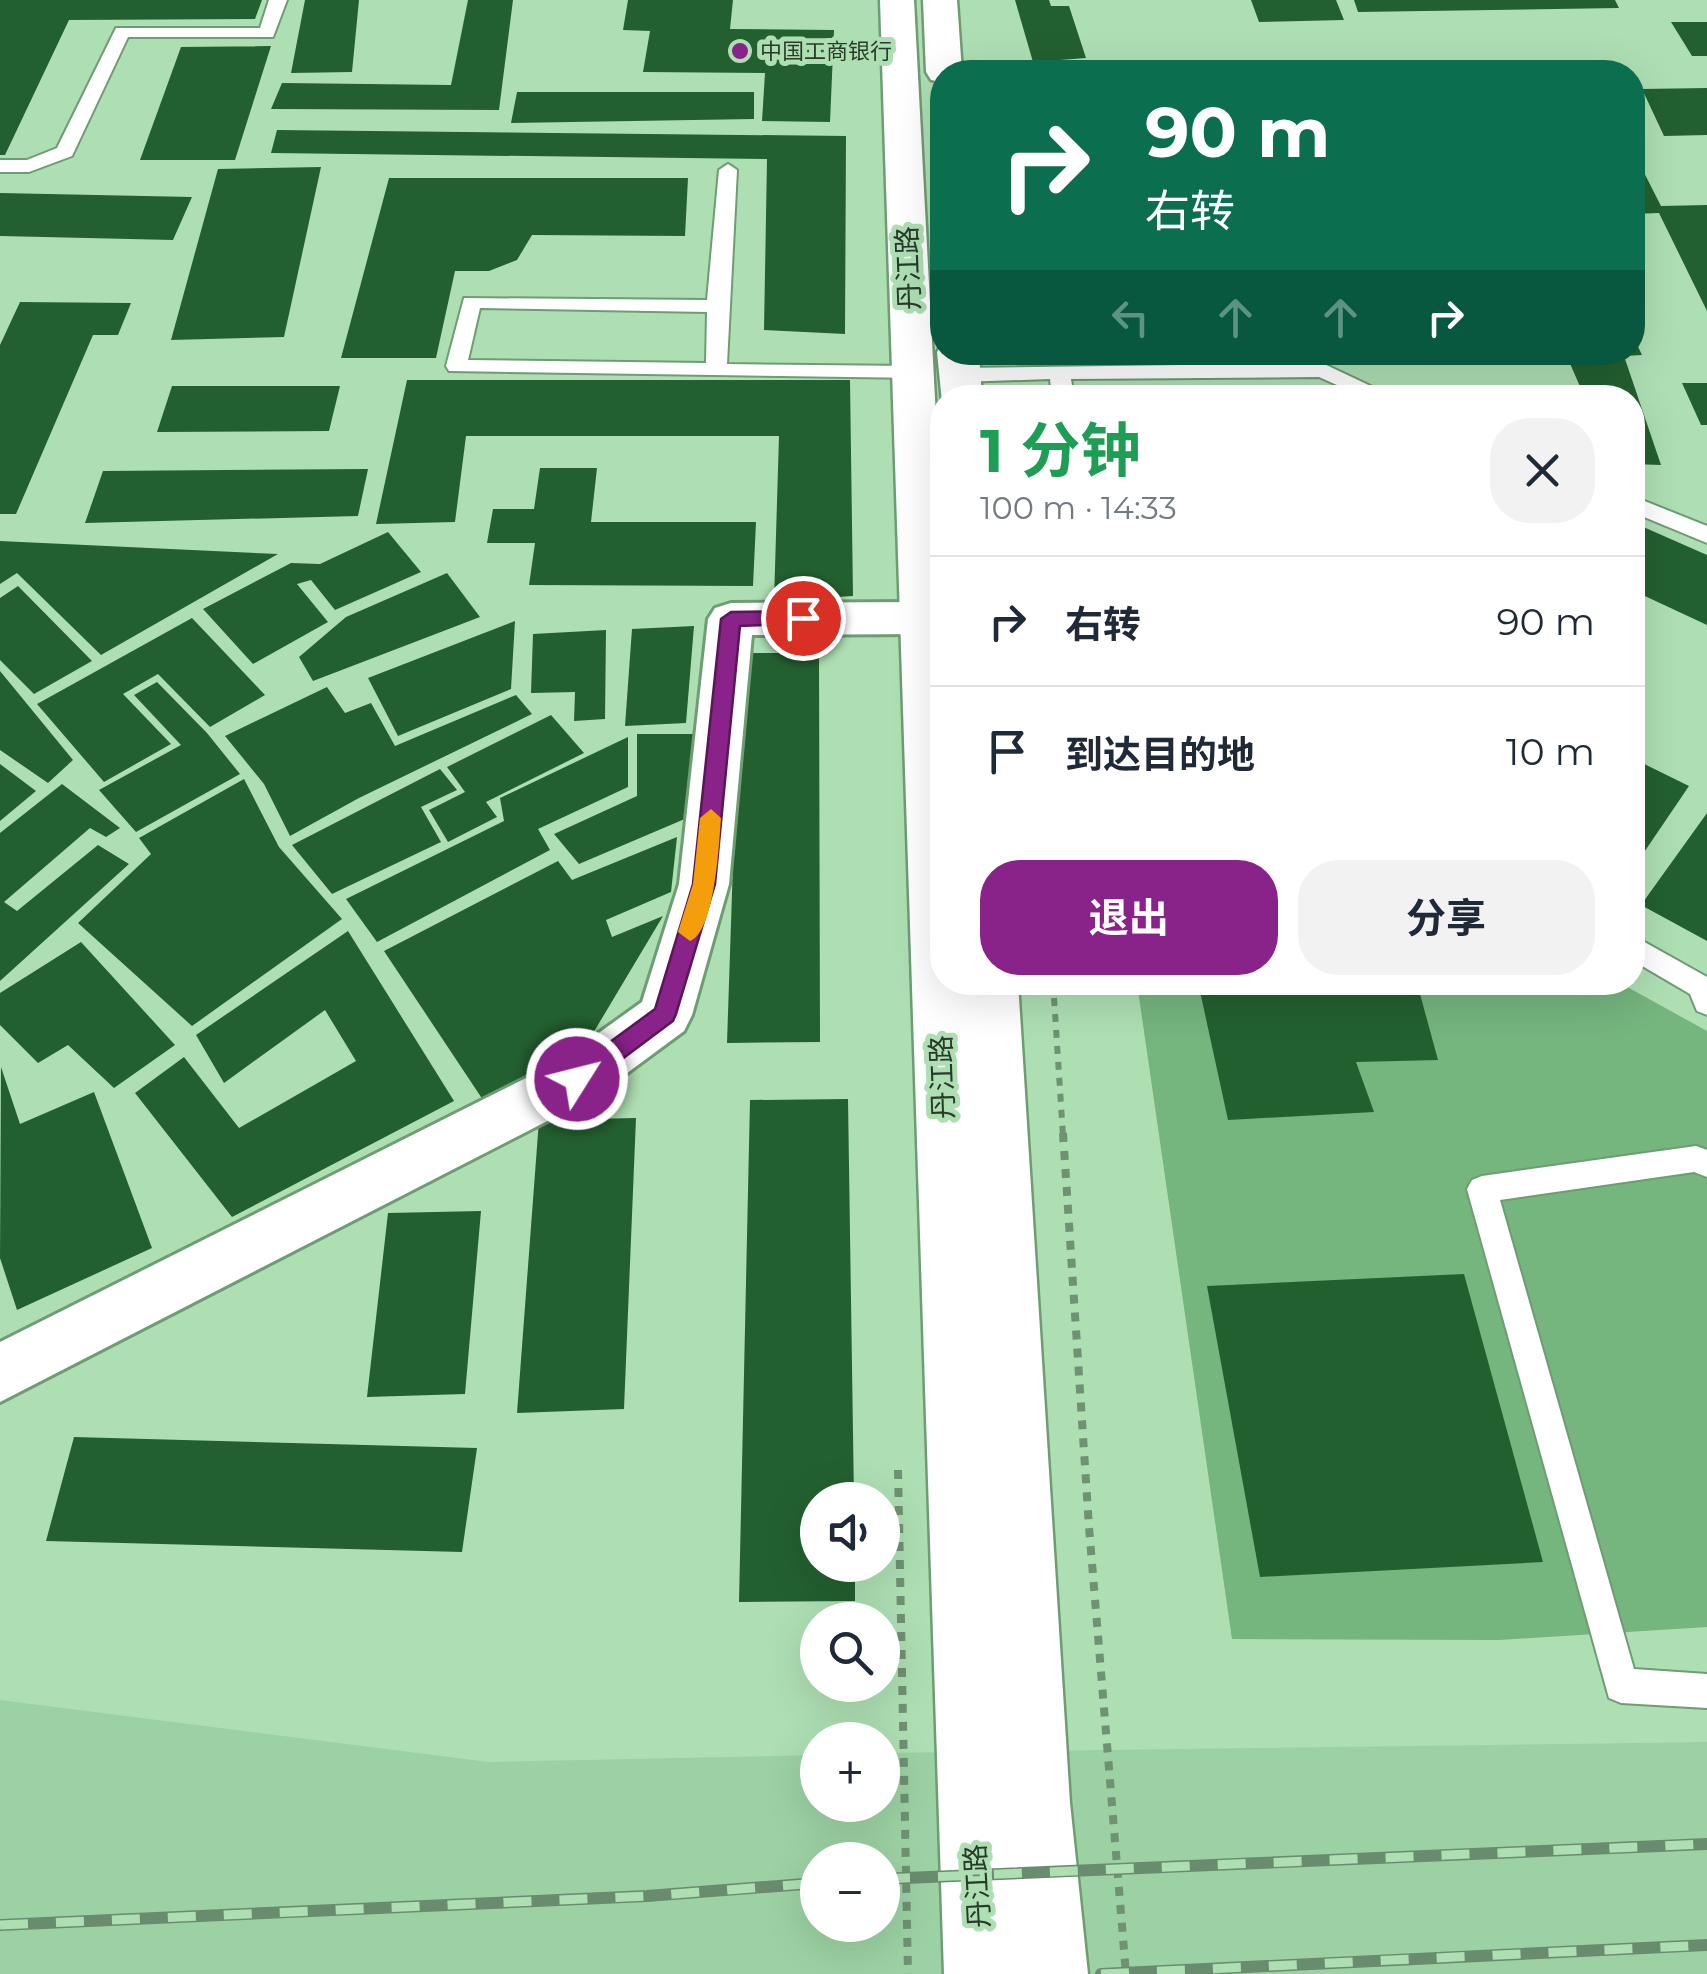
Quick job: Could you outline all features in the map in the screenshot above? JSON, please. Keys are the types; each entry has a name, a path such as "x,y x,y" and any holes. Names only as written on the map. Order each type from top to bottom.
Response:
{"main road":[{"name":"丹江路","path":"897,0 930,242"},
{"path":"940,0 943,60"},
{"name":"丹江路","path":"930,543 922,618 930,799"},
{"name":"丹江路","path":"939,995 982,1974"},
{"name":"丹江路","path":"992,995 1034,1803 1050,1974"}],"street":[{"path":"0,1374 577,1079 665,1014 704,884 731,619 922,618"}],"lane":[{"path":"0,166 29,166 65,152 122,32 266,33 278,0"},
{"path":"716,370 728,170"},
{"path":"717,306 470,302 456,366 948,374 1322,370 1356,385"},
{"path":"1060,372 1062,385"},
{"path":"1645,509 1707,535"},
{"path":"1645,954 1701,988 1707,1004"},
{"path":"1707,1164 1696,1159 1482,1189 1620,1686 1707,1691"}],"path":[{"path":"1054,995 1089,1527 1126,1974"}],"shaded area":[{"path":"1139,995 1642,995 1707,1031 1707,1627 1499,1640 1232,1639"},
{"path":"0,1700 489,1762 800,1755 800,1822 900,1822 900,1753 1707,1742 1707,1974 0,1974"}],"building":[{"path":"0,0 262,0 255,19 69,20 5,155 0,155"},
{"path":"305,0 359,0 352,72 291,73"},
{"path":"468,0 513,0 499,110 271,109 282,83 451,85"},
{"name":"中国工商银行","path":"628,0 733,0 730,29 834,30 830,122 762,121 765,73 643,72 650,31 623,30"},
{"path":"1015,0 1049,0 1051,6 1069,6 1086,58 1032,60"},
{"path":"1251,0 1336,0 1344,20 1259,22"},
{"path":"1354,0 1615,0 1619,8 1358,12"},
{"path":"1671,22 1707,22 1707,56 1692,56"},
{"path":"271,46 235,160 140,160 181,47"},
{"path":"1707,88 1707,135 1664,136 1645,89"},
{"path":"517,92 754,92 754,119 511,123"},
{"path":"277,130 846,136 845,334 764,330 767,159 271,153"},
{"path":"321,167 284,337 171,340 218,169"},
{"path":"1645,175 1661,206 1707,205 1707,311 1659,213 1645,214"},
{"path":"389,178 688,178 685,236 532,235 517,260 489,271 455,271 436,358 341,358"},
{"path":"0,193 192,197 173,240 0,236"},
{"path":"20,302 131,303 118,335 93,335 16,514 0,514 0,345"},
{"path":"1571,365 1627,365 1634,385 1579,385"},
{"path":"407,380 850,380 853,596 774,601 779,436 466,436 455,522 376,524"},
{"path":"1682,383 1707,383 1707,425 1701,425"},
{"path":"172,386 340,386 329,431 157,432"},
{"path":"1645,418 1661,465 1645,464"},
{"path":"540,468 597,468 591,522 756,522 753,586 529,585 535,543 487,543 493,509 534,509"},
{"path":"368,469 358,516 85,523 103,471"},
{"path":"1645,528 1707,555 1707,625 1645,596"},
{"path":"388,532 421,572 335,610 311,580 297,584 328,622 253,664 203,609 291,563 320,564"},
{"path":"0,541 278,554 101,655 17,573 0,584"},
{"path":"447,573 480,617 313,681 299,657 346,617"},
{"path":"18,586 92,661 34,694 0,660 0,598"},
{"path":"192,618 265,695 210,727 158,674 123,694 171,744 104,782 37,704"},
{"path":"515,621 511,689 398,736 368,678"},
{"path":"694,626 686,723 625,726 632,629"},
{"path":"606,630 605,719 574,721 575,692 531,693 533,634"},
{"path":"740,653 819,653 820,1042 727,1043"},
{"path":"0,671 73,760 48,783 0,750"},
{"path":"157,682 240,774 136,832 99,790 181,745 134,695"},
{"path":"327,687 345,713 371,703 395,746 516,695 532,714 290,836 264,784 225,736"},
{"path":"551,715 584,753 486,802 497,817 448,842 429,810 465,792 447,767"},
{"path":"637,734 694,734 687,818 579,864 554,834 637,796"},
{"path":"628,737 628,787 538,829 550,850 377,942 346,899 504,821 500,798"},
{"path":"0,764 36,791 0,821"},
{"path":"1645,764 1689,786 1645,851"},
{"path":"440,769 457,790 421,807 441,842 332,894 292,845"},
{"path":"244,779 279,847 342,919 192,1026 78,923 151,854 139,838"},
{"path":"62,784 120,828 106,837 90,828 4,902 17,911 98,845 129,864 0,981 0,833"},
{"path":"1707,813 1707,941 1645,907 1645,899"},
{"path":"677,837 671,892 606,920 612,937 663,916 589,1040 483,1100 384,951 558,861 572,880"},
{"path":"348,931 454,1101 232,1217 135,1093 184,1057 239,1128 356,1061 325,1010 224,1083 196,1035"},
{"path":"81,942 175,1045 114,1088 68,1045 38,1063 0,1025 0,993"},
{"path":"1201,995 1420,995 1438,1060 1356,1062 1374,1112 1228,1120"},
{"path":"1,1067 20,1124 94,1092 152,1248 17,1310 0,1258"},
{"path":"848,1099 854,1482 800,1482 800,1582 855,1582 855,1601 739,1602 750,1100"},
{"path":"636,1118 624,1409 517,1413 539,1120"},
{"path":"481,1211 465,1394 367,1397 388,1213"},
{"path":"1464,1274 1543,1562 1260,1577 1207,1286"},
{"path":"74,1437 477,1448 462,1552 46,1541"}],"railway":[{"path":"900,1878 1707,1844"},
{"path":"0,1925 647,1896 800,1884"},
{"path":"1101,1974 1707,1945"}],"slow traffic":[{"path":"690,932 704,884 711,818"}],"place":[{"name":"中国工商银行","path":"740,51"}],"route":[{"path":"577,1079 665,1014 704,884 731,619 803,618"}]}
